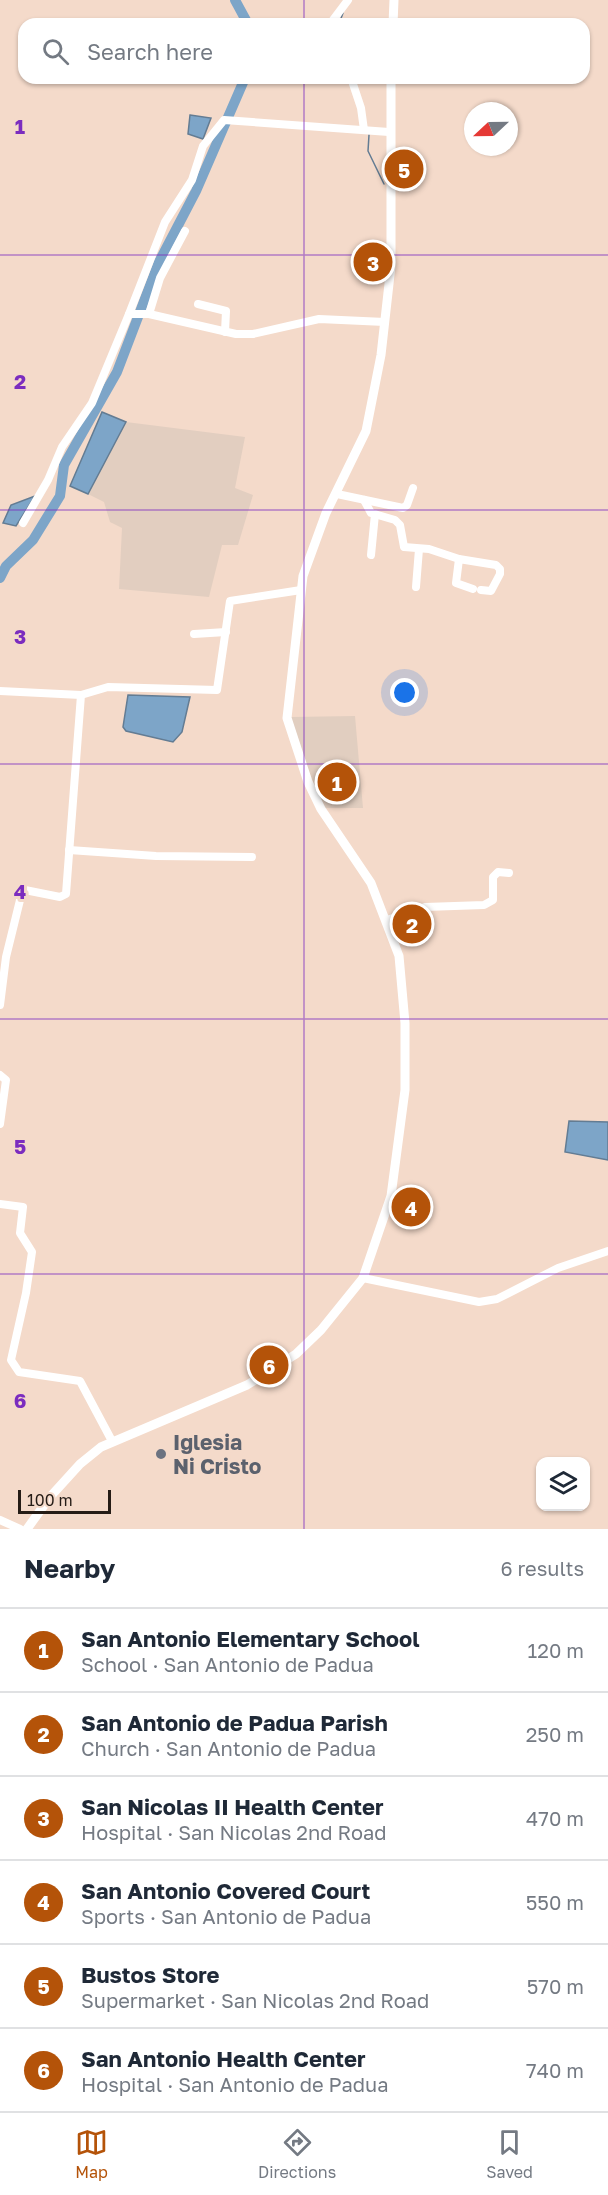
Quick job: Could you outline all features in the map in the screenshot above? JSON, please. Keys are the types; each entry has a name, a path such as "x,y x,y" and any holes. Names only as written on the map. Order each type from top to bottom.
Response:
{"street":[{"path":"334,18 348,0"},
{"path":"393,18 394,0"},
{"path":"338,18 340,10"},
{"path":"353,84 367,130"},
{"path":"27,1529 50,1497 80,1464 112,1441 212,1401 273,1370 321,1330 363,1278 392,1196 405,1090 402,974 387,920 372,883 321,809 298,758 287,718 303,576 321,526 366,431 385,322 391,266 389,132 391,84"},
{"path":"22,524 48,480 58,453 92,403 130,314 165,222 192,180 203,146 224,120 389,132"},
{"path":"146,314 160,278 185,231"},
{"path":"198,304 226,311 225,332"},
{"path":"130,314 146,314 225,332 253,334 319,319 385,322"},
{"path":"337,494 403,508 407,505 413,488"},
{"path":"364,500 368,509 375,514 395,520 400,525 404,547 496,565 500,569 494,588 491,591 456,583 459,559"},
{"path":"371,555 375,514"},
{"path":"416,587 419,549"},
{"path":"0,691 81,695 108,687 217,690 231,601 301,590"},
{"path":"194,634 226,632"},
{"path":"0,1005 6,957 22,892 25,890 63,897 66,894 81,695"},
{"path":"69,850 156,856 252,857"},
{"path":"387,920 425,907 484,905 493,900 493,877 498,872 509,873"},
{"path":"0,1075 6,1080 0,1124"},
{"path":"0,1204 23,1207 20,1233 32,1252 26,1293 11,1360 13,1367 19,1372 80,1381 112,1441"},
{"path":"363,1278 479,1302 497,1299 558,1268 608,1251"},
{"path":"0,1520 20,1529"}],"shaded area":[{"path":"126,422 245,437 235,488 253,495 238,545 222,545 209,597 119,589 122,528 110,522 104,502 88,494"},
{"path":"355,716 363,808 324,808 302,755 291,717"}],"water":[{"path":"190,115 211,118 203,139 188,134"},
{"path":"102,412 126,422 88,494 70,486"},
{"path":"35,496 16,526 3,523 11,505"},
{"path":"128,695 190,697 182,732 173,742 126,731 123,727"},
{"path":"569,1121 608,1122 608,1160 565,1152"}],"waterway":[{"path":"235,0 245,18"},
{"path":"341,18 343,13"},
{"path":"0,578 6,566 33,540 60,496 64,465 117,372 159,262 196,191 242,84"},
{"path":"369,135 368,151 384,184"}],"place":[{"name":"Bustos Store","path":"404,169"},
{"name":"San Nicolas II Health Center","path":"373,262"},
{"name":"San Antonio Elementary School","path":"337,782"},
{"name":"San Antonio de Padua Parish","path":"412,924"},
{"name":"San Antonio Covered Court","path":"411,1207"},
{"name":"San Antonio Health Center","path":"269,1365"},
{"name":"Iglesia Ni Cristo","path":"161,1454"}]}
